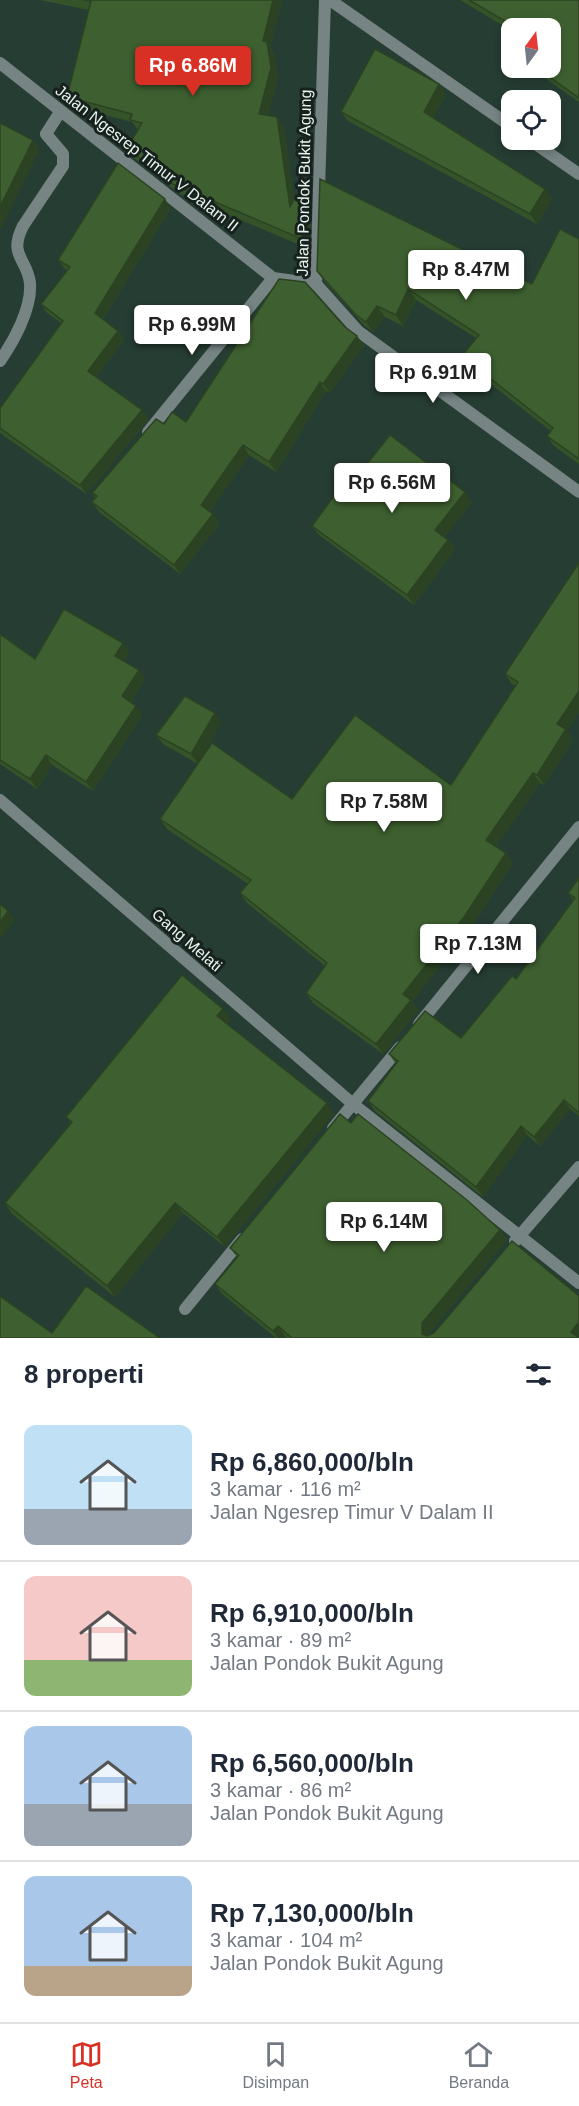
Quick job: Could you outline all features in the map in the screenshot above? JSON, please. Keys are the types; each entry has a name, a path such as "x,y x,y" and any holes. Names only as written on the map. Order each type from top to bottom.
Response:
{"street":[{"name":"Jalan Pondok Bukit Agung","path":"325,0 316,284 358,331 579,492"},
{"path":"330,0 501,119"},
{"name":"Jalan Ngesrep Timur V Dalam II","path":"0,63 273,278 316,284"},
{"path":"0,361 12,344 28,297 30,282 19,258 16,240 63,166 63,154 46,134 60,112"},
{"path":"544,150 579,174"},
{"path":"140,442 273,278"},
{"name":"Gang Melati","path":"0,800 353,1104 579,1283"},
{"path":"324,1140 579,827"},
{"path":"505,1253 579,1167"},
{"path":"185,1309 251,1229"}],"building":[{"path":"83,0 273,0 263,41 267,42 271,68 259,114 277,117 290,207 304,181 302,239 173,184 127,148 142,123 130,120 132,114 67,97 91,1"},
{"path":"469,0 579,0 579,98 551,78 561,78 561,18 501,19"},
{"path":"375,49 439,84 424,112 545,189 530,214 341,112"},
{"path":"0,123 33,140 0,207"},
{"path":"118,163 165,199 95,313 118,331 88,371 142,410 80,485 0,428 0,408 63,321 41,304 70,267 58,260"},
{"path":"320,179 532,284 560,229 579,239 579,459 547,436 553,428 462,356 479,335 408,289 396,315 377,306 366,322 356,315 317,271"},
{"path":"279,279 305,282 345,327 357,336 323,384 320,382 269,462 243,445 201,505 213,514 174,565 92,502 97,496 92,493 156,419 164,424 172,412 186,422"},
{"path":"390,435 465,492 435,530 448,540 407,595 312,526 353,470 359,474"},
{"path":"579,563 579,691 557,724 566,729 537,775 533,773 486,840 506,853 464,917 403,994 411,1000 376,1044 306,993 327,963 240,893 251,880 160,819 212,743 292,799 355,715 451,785 518,682 505,674"},
{"path":"64,609 123,643 115,656 139,670 122,696 136,706 86,782 46,755 30,779 0,760 0,634 35,659"},
{"path":"185,696 215,713 191,754 156,735"},
{"path":"579,878 579,1113 564,1100 534,1137 521,1126 476,1187 368,1101 398,1061 389,1054 425,1011 461,1038 512,976 516,979 575,898 568,893"},
{"path":"0,904 8,911 0,922"},
{"path":"182,975 223,1009 217,1016 327,1103 217,1237 175,1203 107,1286 5,1203 72,1122 66,1117"},
{"path":"340,1114 351,1123 358,1114 467,1200 500,1230 422,1323 422,1334 427,1336 434,1333 512,1241 579,1296 579,1322 571,1332 579,1338 292,1338 278,1326 273,1331 215,1284 239,1255 230,1248"},
{"path":"86,1286 160,1338 0,1338 0,1296 52,1333"}]}
